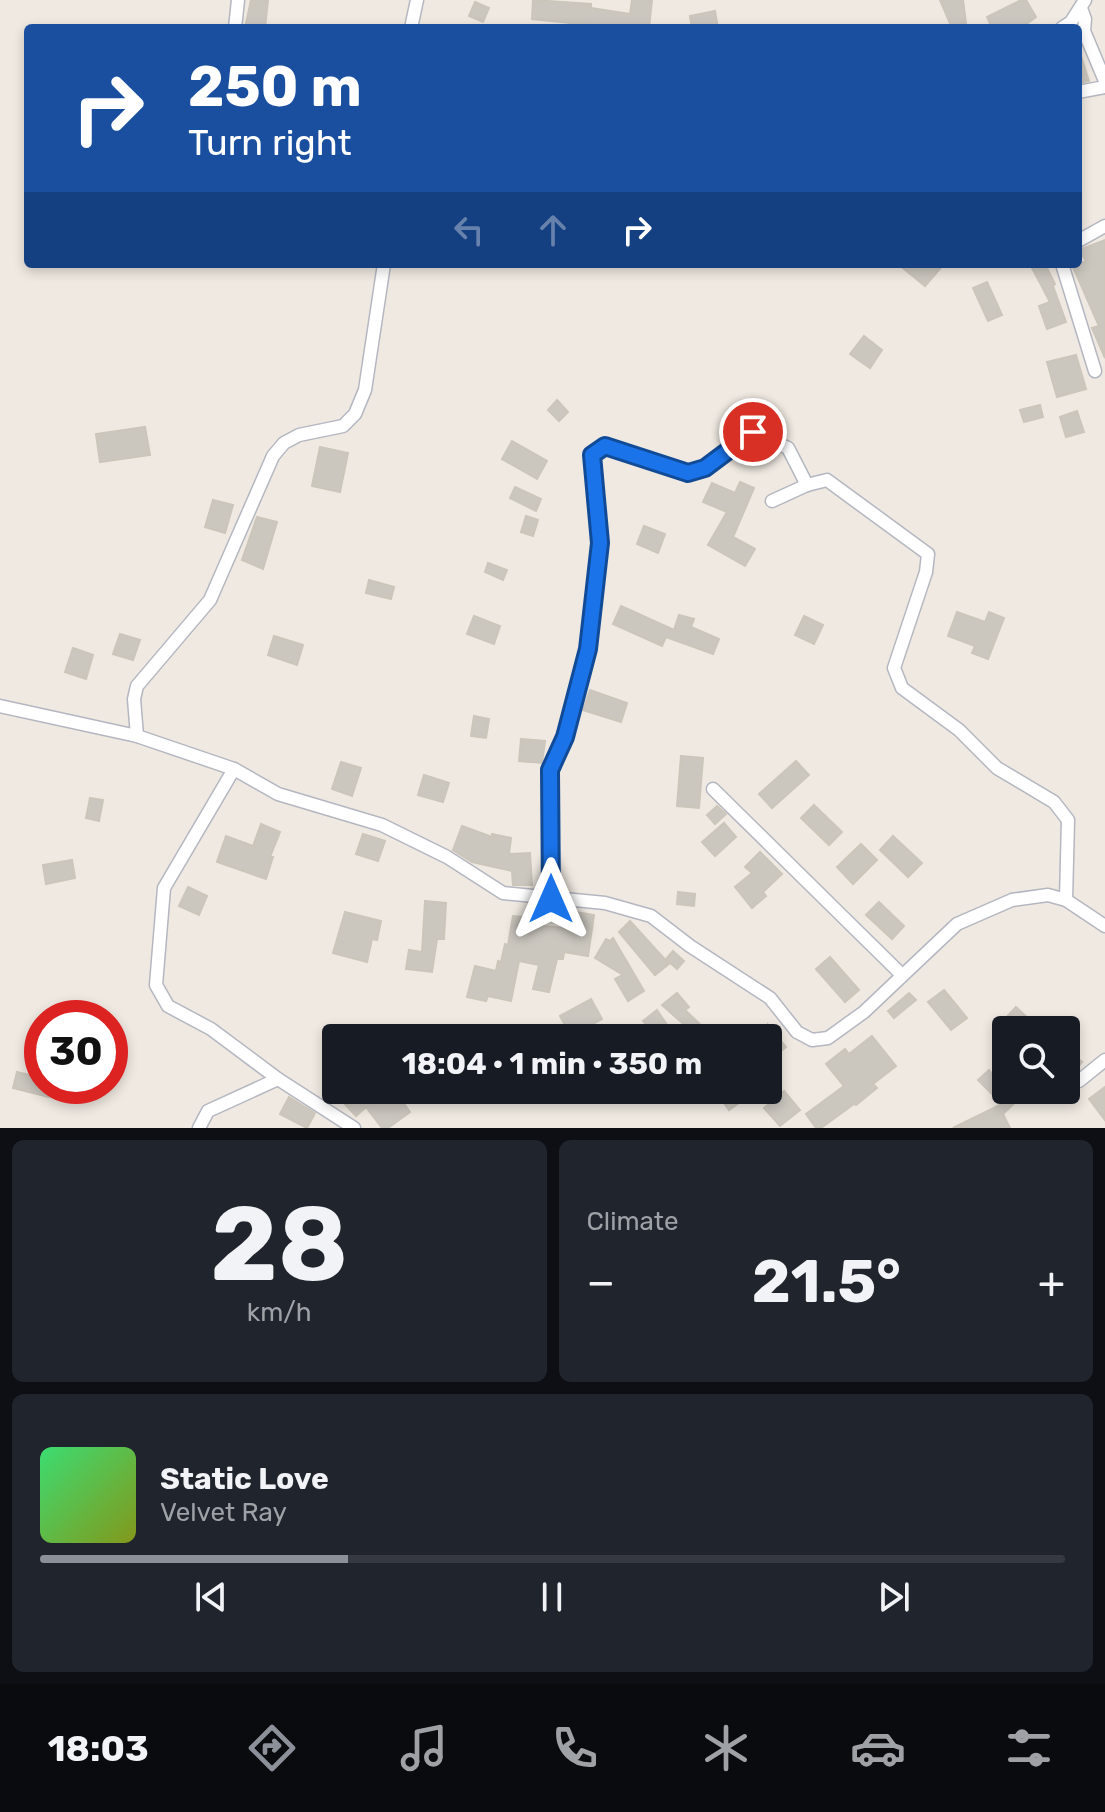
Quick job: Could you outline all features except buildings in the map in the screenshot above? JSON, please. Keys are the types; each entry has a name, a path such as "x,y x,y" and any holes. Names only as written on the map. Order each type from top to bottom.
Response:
{"street":[{"path":"235,24 238,0"},
{"path":"412,24 417,0"},
{"path":"1068,24 1083,4"},
{"path":"1083,4 1084,31 1105,81"},
{"path":"1082,91 1105,87"},
{"path":"1082,239 1105,226"},
{"path":"137,736 134,699 137,686 210,600 273,456 284,443 299,435 343,426 355,414 365,390 383,268"},
{"path":"1063,268 1095,371"},
{"path":"551,899 550,770 565,737 588,649 600,543 592,455 605,446 688,473 705,468 753,432 788,448 807,485"},
{"path":"772,501 807,485 827,480 928,554 926,572 894,668 902,688 959,730 997,768 1054,802 1068,820 1066,900"},
{"path":"0,706 137,736 234,769 278,794 382,825 447,857 503,893 605,903 651,916 690,946 770,998 797,1032 812,1040 828,1038 864,1012 957,924 1012,900 1048,895 1066,900 1105,926"},
{"path":"234,769 164,888 156,985 168,1006 211,1029 278,1079 354,1128"},
{"path":"713,789 902,975"},
{"path":"1080,1080 1105,1060"},
{"path":"199,1128 208,1111 278,1079"}],"route":[{"path":"551,899 550,770 565,737 588,649 600,543 592,455 605,446 688,473 705,468 753,432"}]}
